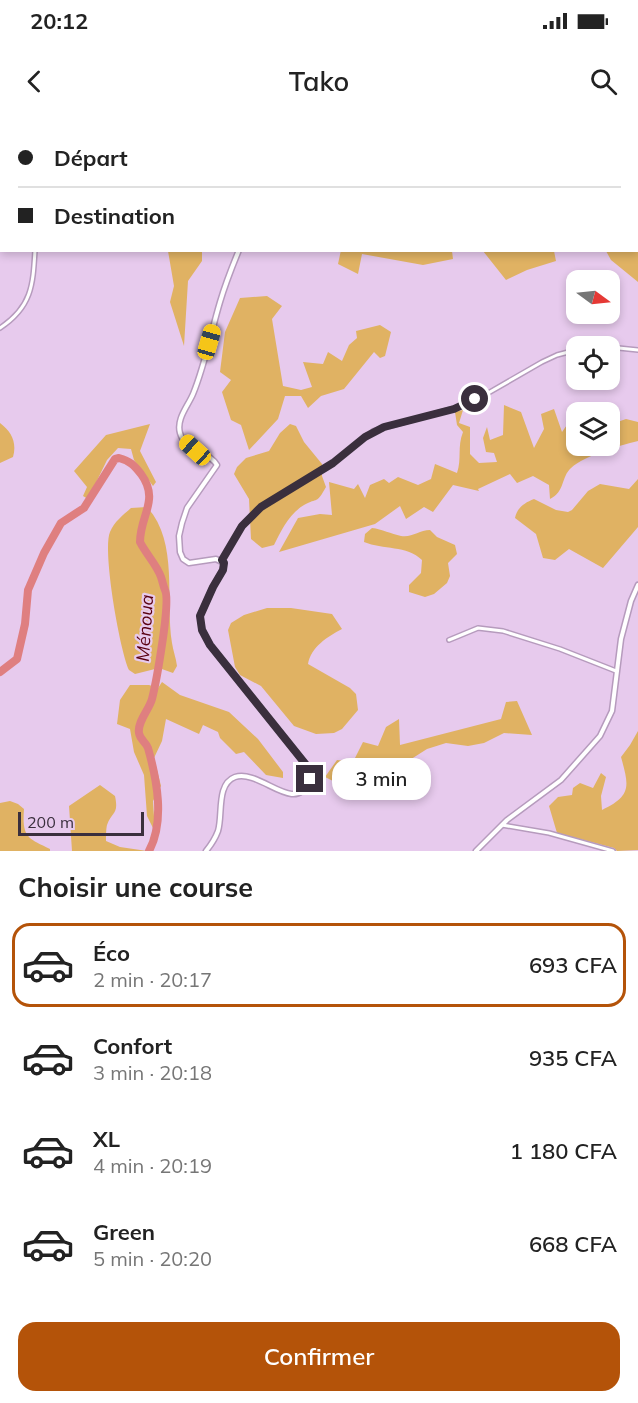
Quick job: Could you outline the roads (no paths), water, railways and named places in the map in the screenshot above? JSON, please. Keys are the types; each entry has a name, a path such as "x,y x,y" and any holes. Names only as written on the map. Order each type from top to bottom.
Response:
{"street":[{"path":"0,328 16,315 28,298 33,283 35,252"},
{"path":"222,560 189,563 183,559 180,552 180,530 187,508 217,465 212,459 195,450 179,432 182,416 196,384 220,300 238,252"},
{"path":"620,348 638,350"},
{"path":"206,851 218,830 224,788 229,780 248,776 279,791 295,795 302,792 310,779 307,766 210,645 202,630 202,612 223,570 222,560 242,526 261,507 333,463 373,431 462,406 557,354 566,352"},
{"path":"476,851 502,825 561,780 600,736 612,711 616,671 626,620 638,585"},
{"path":"449,640 478,628 503,631 560,649 616,671"},
{"path":"502,825 549,832 614,851"}],"waterway":[{"name":"Ménoua","path":"0,672 17,659 25,624 28,590 44,553 61,523 84,508 115,459 119,458 129,462 141,474 149,492 148,508 140,542 159,573 166,597 162,643 154,690 139,729 148,748 158,800 157,827 149,851"}]}
